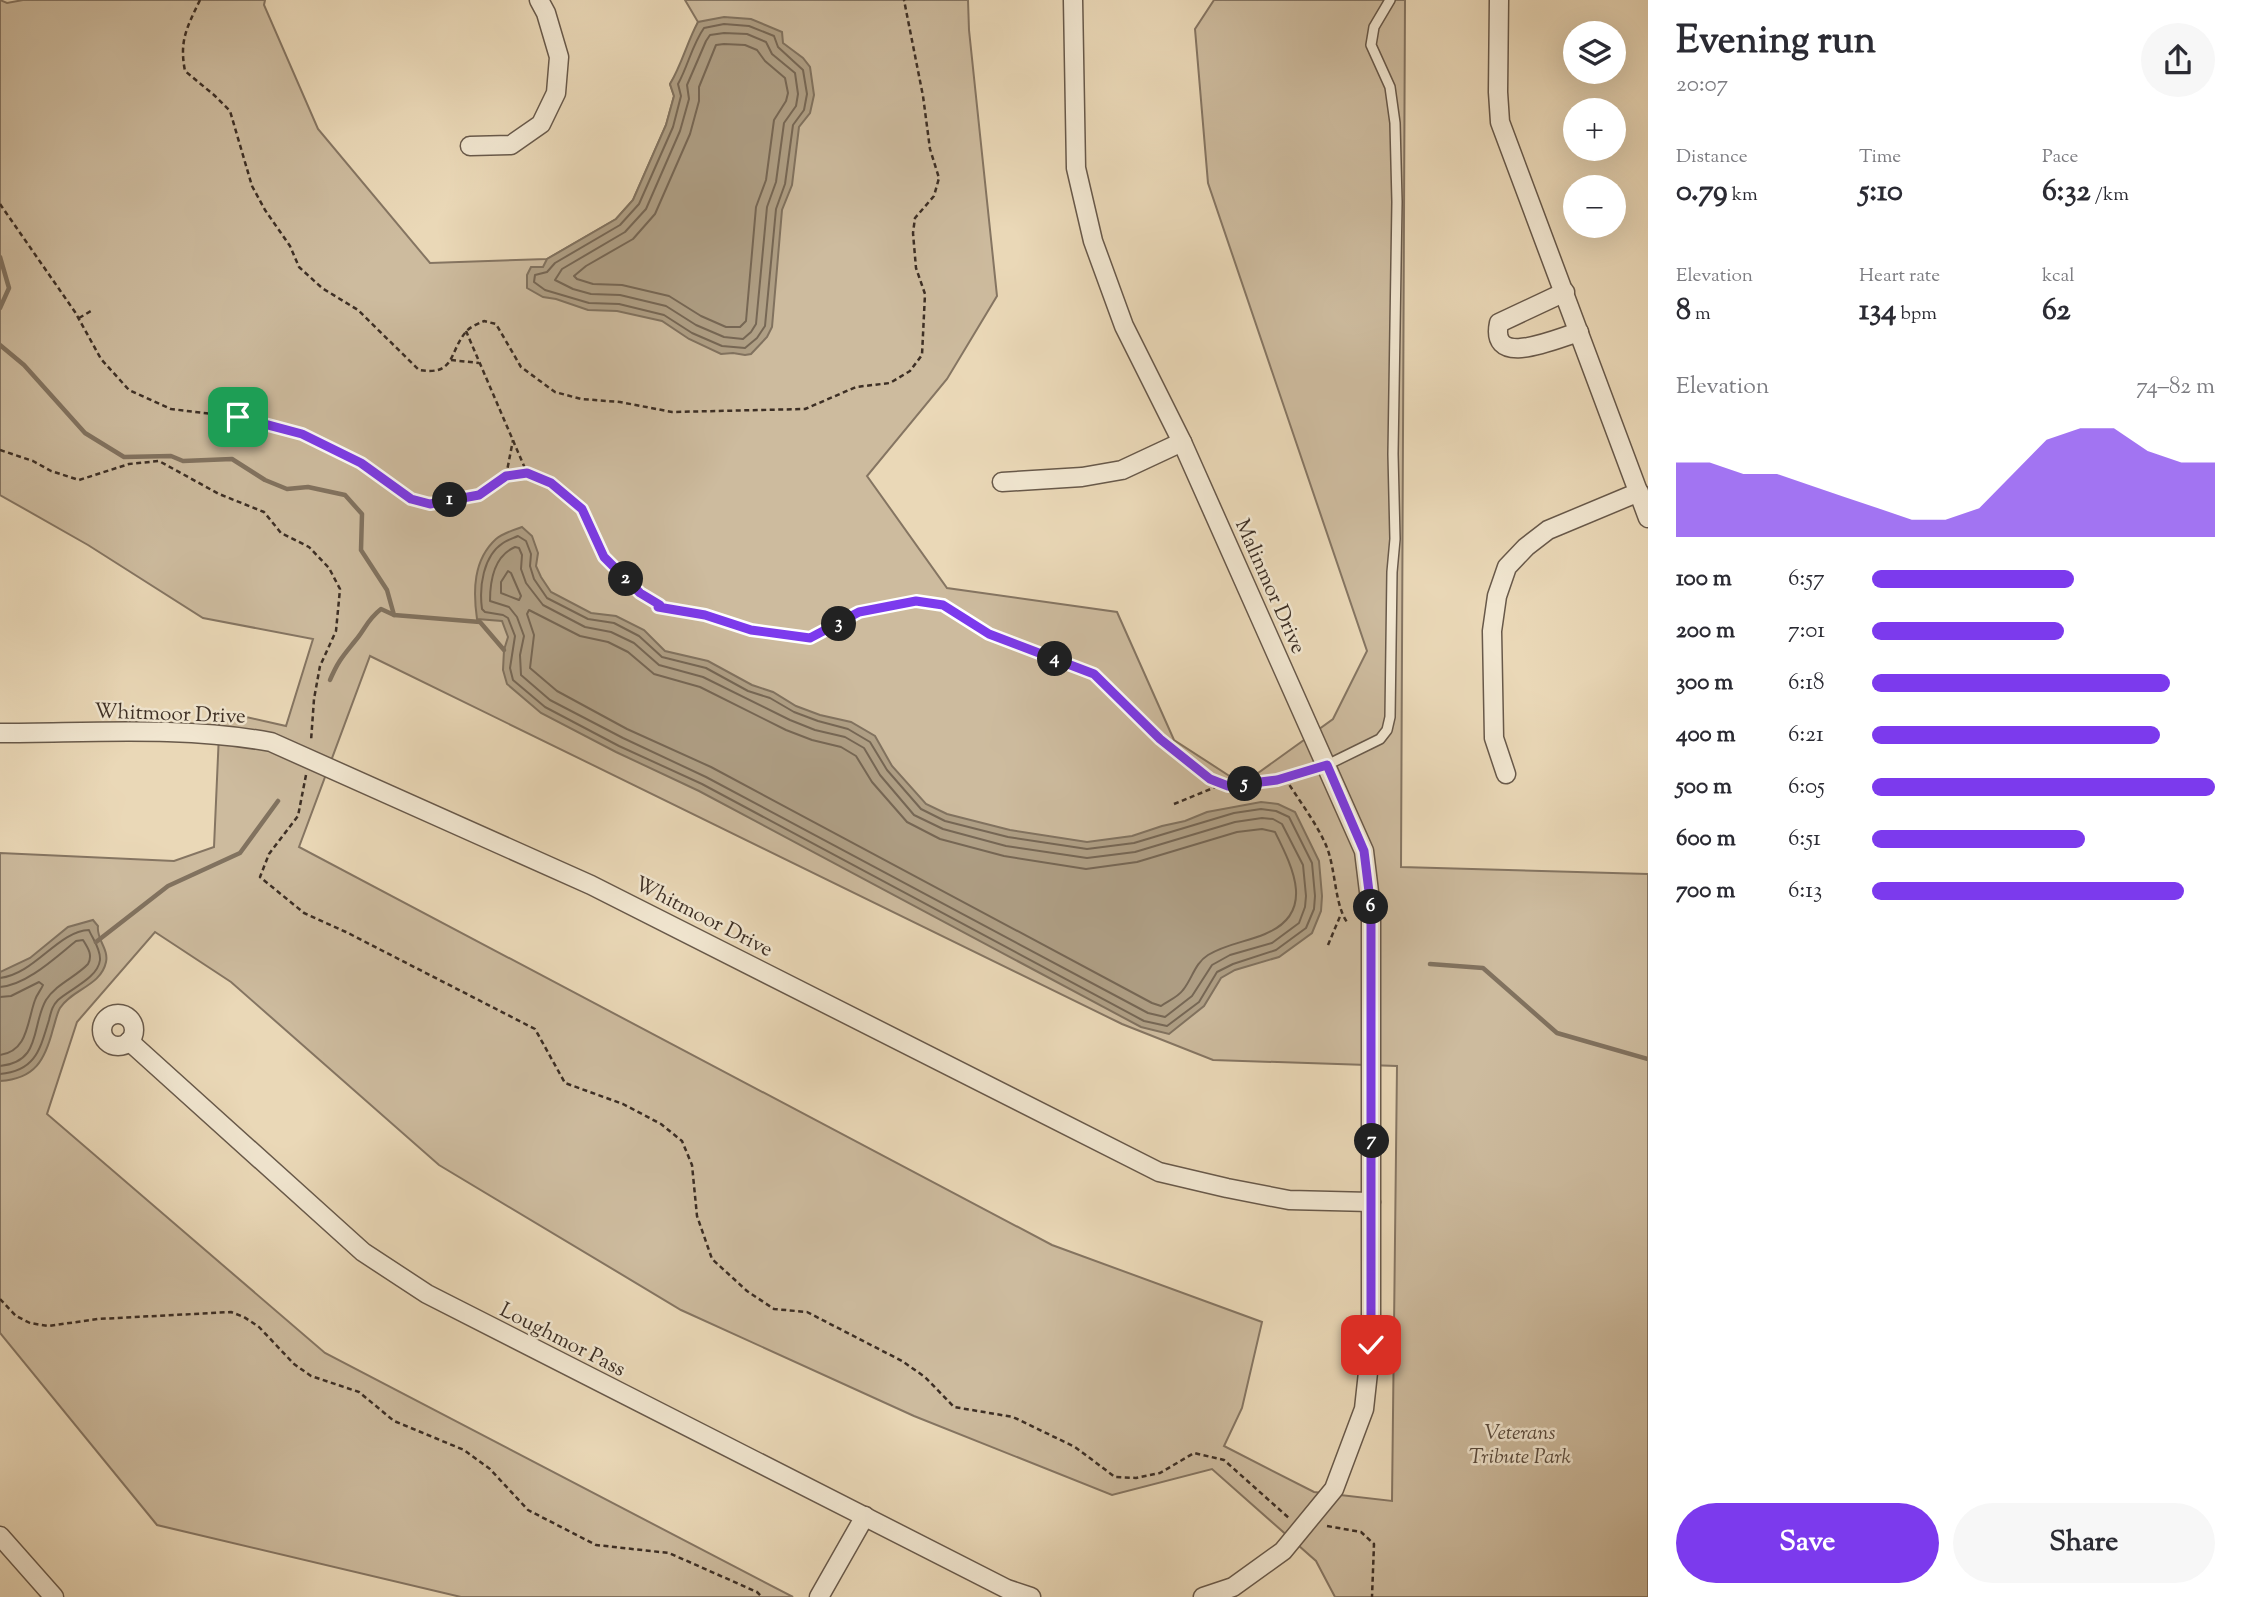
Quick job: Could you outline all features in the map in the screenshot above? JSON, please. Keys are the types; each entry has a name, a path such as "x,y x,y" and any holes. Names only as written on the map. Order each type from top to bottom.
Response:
{"street":[{"path":"470,146 511,145 541,124 551,104 556,93 559,57 546,13 539,0"},
{"name":"Malinmor Drive","path":"1073,0 1076,168 1093,241 1124,326 1182,442 1364,851 1371,908 1371,1202"},
{"path":"1499,0 1500,122 1648,518"},
{"path":"1565,292 1499,323 1497,333 1500,343 1509,349 1524,349 1579,332"},
{"path":"1002,482 1082,477 1122,470 1182,442"},
{"path":"1506,774 1494,738 1492,631 1497,596 1507,567 1526,547 1548,530 1639,492"},
{"name":"Whitmoor Drive","path":"0,733 190,733 233,735 271,742 591,885 1159,1172 1289,1200 1371,1202"},
{"name":"Loughmor Pass","path":"129,1041 363,1252 427,1294 1006,1589 1031,1597"},
{"path":"1203,1597 1233,1587 1283,1551 1334,1489 1366,1399 1371,1345 1371,1202"},
{"path":"819,1597 865,1516"},
{"path":"0,1536 54,1597"}],"lane":[{"path":"1327,765 1381,739 1387,730 1390,717 1395,520 1395,123 1390,87 1371,45 1374,27 1390,0"}],"path":[{"path":"200,0 183,36 181,52 185,71 230,111 252,186 290,246 299,267 322,288 358,310 419,370 430,372 445,367 452,360 466,331 484,321 496,324 521,367 555,392 581,399 620,402 672,412 805,409 856,387 890,383 910,371 922,355 925,294 916,268 913,233 915,218 934,196 939,178 930,149 923,96 904,0"},
{"path":"0,204 79,318 101,359 129,390 171,409 238,417 302,434 361,463 411,499 430,504 479,495 506,476 527,473 551,483 582,509 604,557 640,593 660,605 658,607 705,615 751,630 810,638 859,612 916,601 943,605 989,634 1094,674 1160,739 1210,779 1228,786 1285,778 1327,765"},
{"path":"79,318 91,311"},
{"path":"466,331 527,473"},
{"path":"452,360 480,363"},
{"path":"506,476 513,440"},
{"path":"0,450 79,480 129,464 159,461 219,494 264,512 281,533 309,547 329,568 340,589 336,631 320,666 309,758 298,816 269,854 260,877 304,913 535,1029 565,1083 623,1104 661,1124 682,1141 692,1165 697,1216 712,1259 747,1291 774,1309 807,1312 902,1361 925,1377 954,1407 1013,1417 1075,1447 1115,1477 1136,1478 1160,1473 1194,1453 1224,1461 1293,1522 1361,1532 1374,1544 1373,1597"},
{"path":"1285,778 1326,844 1336,877 1341,914 1347,922"},
{"path":"1174,804 1223,784"},
{"path":"1328,945 1341,914"},
{"path":"0,1299 16,1315 30,1323 48,1326 98,1319 231,1312 244,1317 259,1327 294,1364 310,1376 359,1392 394,1421 464,1450 490,1469 528,1510 596,1545 669,1553 757,1592 762,1597"}],"green space":[{"name":"Veterans Tribute Park","path":"0,0 7,3 23,0 265,0 264,5 318,129 430,263 547,259 616,219 633,200 666,125 674,96 670,84 698,22 685,0 968,0 997,296 947,379 867,476 947,588 1117,612 1174,740 1231,777 1258,773 1333,719 1367,651 1208,183 1195,29 1214,0 1405,0 1401,867 1648,874 1648,1597 1335,1597 1316,1561 1212,1469 1112,1495 914,1416 681,1310 439,1165 231,982 155,932 77,1022 47,1114 325,1353 793,1597 461,1597 157,1525 0,1333 0,853 174,861 214,847 220,711 286,726 313,639 203,618 88,545 0,495","holes":["370,656 1122,1024 1213,1060 1397,1066 1392,1501 1314,1492 1224,1446 1242,1408 1262,1322 1052,1245 299,847"]}],"water":[{"path":"724,17 751,19 782,32 783,43 810,67 814,95 810,113 799,127 792,185 782,210 772,327 767,337 751,354 745,355 721,354 689,339 662,321 617,311 588,310 543,297 527,288 527,275 531,267 543,267 547,259 616,219 633,200 666,125 674,96 670,84 694,30 698,22"},
{"path":"522,527 532,536 538,553 536,566 551,592 591,613 616,616 644,630 665,651 708,661 796,706 851,722 875,736 892,766 926,804 947,814 1010,830 1087,842 1132,836 1207,812 1261,802 1278,804 1295,812 1319,861 1321,911 1312,933 1279,957 1235,970 1221,978 1204,1006 1169,1034 1141,1027 699,791 541,713 507,684 503,670 508,637 502,621 477,619 476,576 483,556 499,537"},
{"path":"93,920 98,926 106,953 103,970 60,1008 46,1050 37,1066 22,1076 0,1081 0,972 30,958 68,927"}],"waterway":[{"path":"0,257 9,288 0,308"},
{"path":"0,345 24,365 85,433 124,457 171,456 183,461 232,459 265,480 287,489 308,487 345,495 362,514 361,550 387,590 394,615"},
{"path":"330,680 344,655 381,609 394,615 480,622 504,650"},
{"path":"96,942 168,886 240,853 278,801"},
{"path":"1430,964 1483,968 1557,1033 1648,1059"}],"route":[{"path":"238,417 302,434 361,463 411,499 430,504 479,495 506,476 527,473 551,483 582,509 604,557 640,593 660,605 658,607 705,615 751,630 810,638 859,612 916,601 943,605 989,634 1094,674 1160,739 1210,779 1228,786 1277,780 1327,765 1364,851 1371,908 1371,1345"}]}
